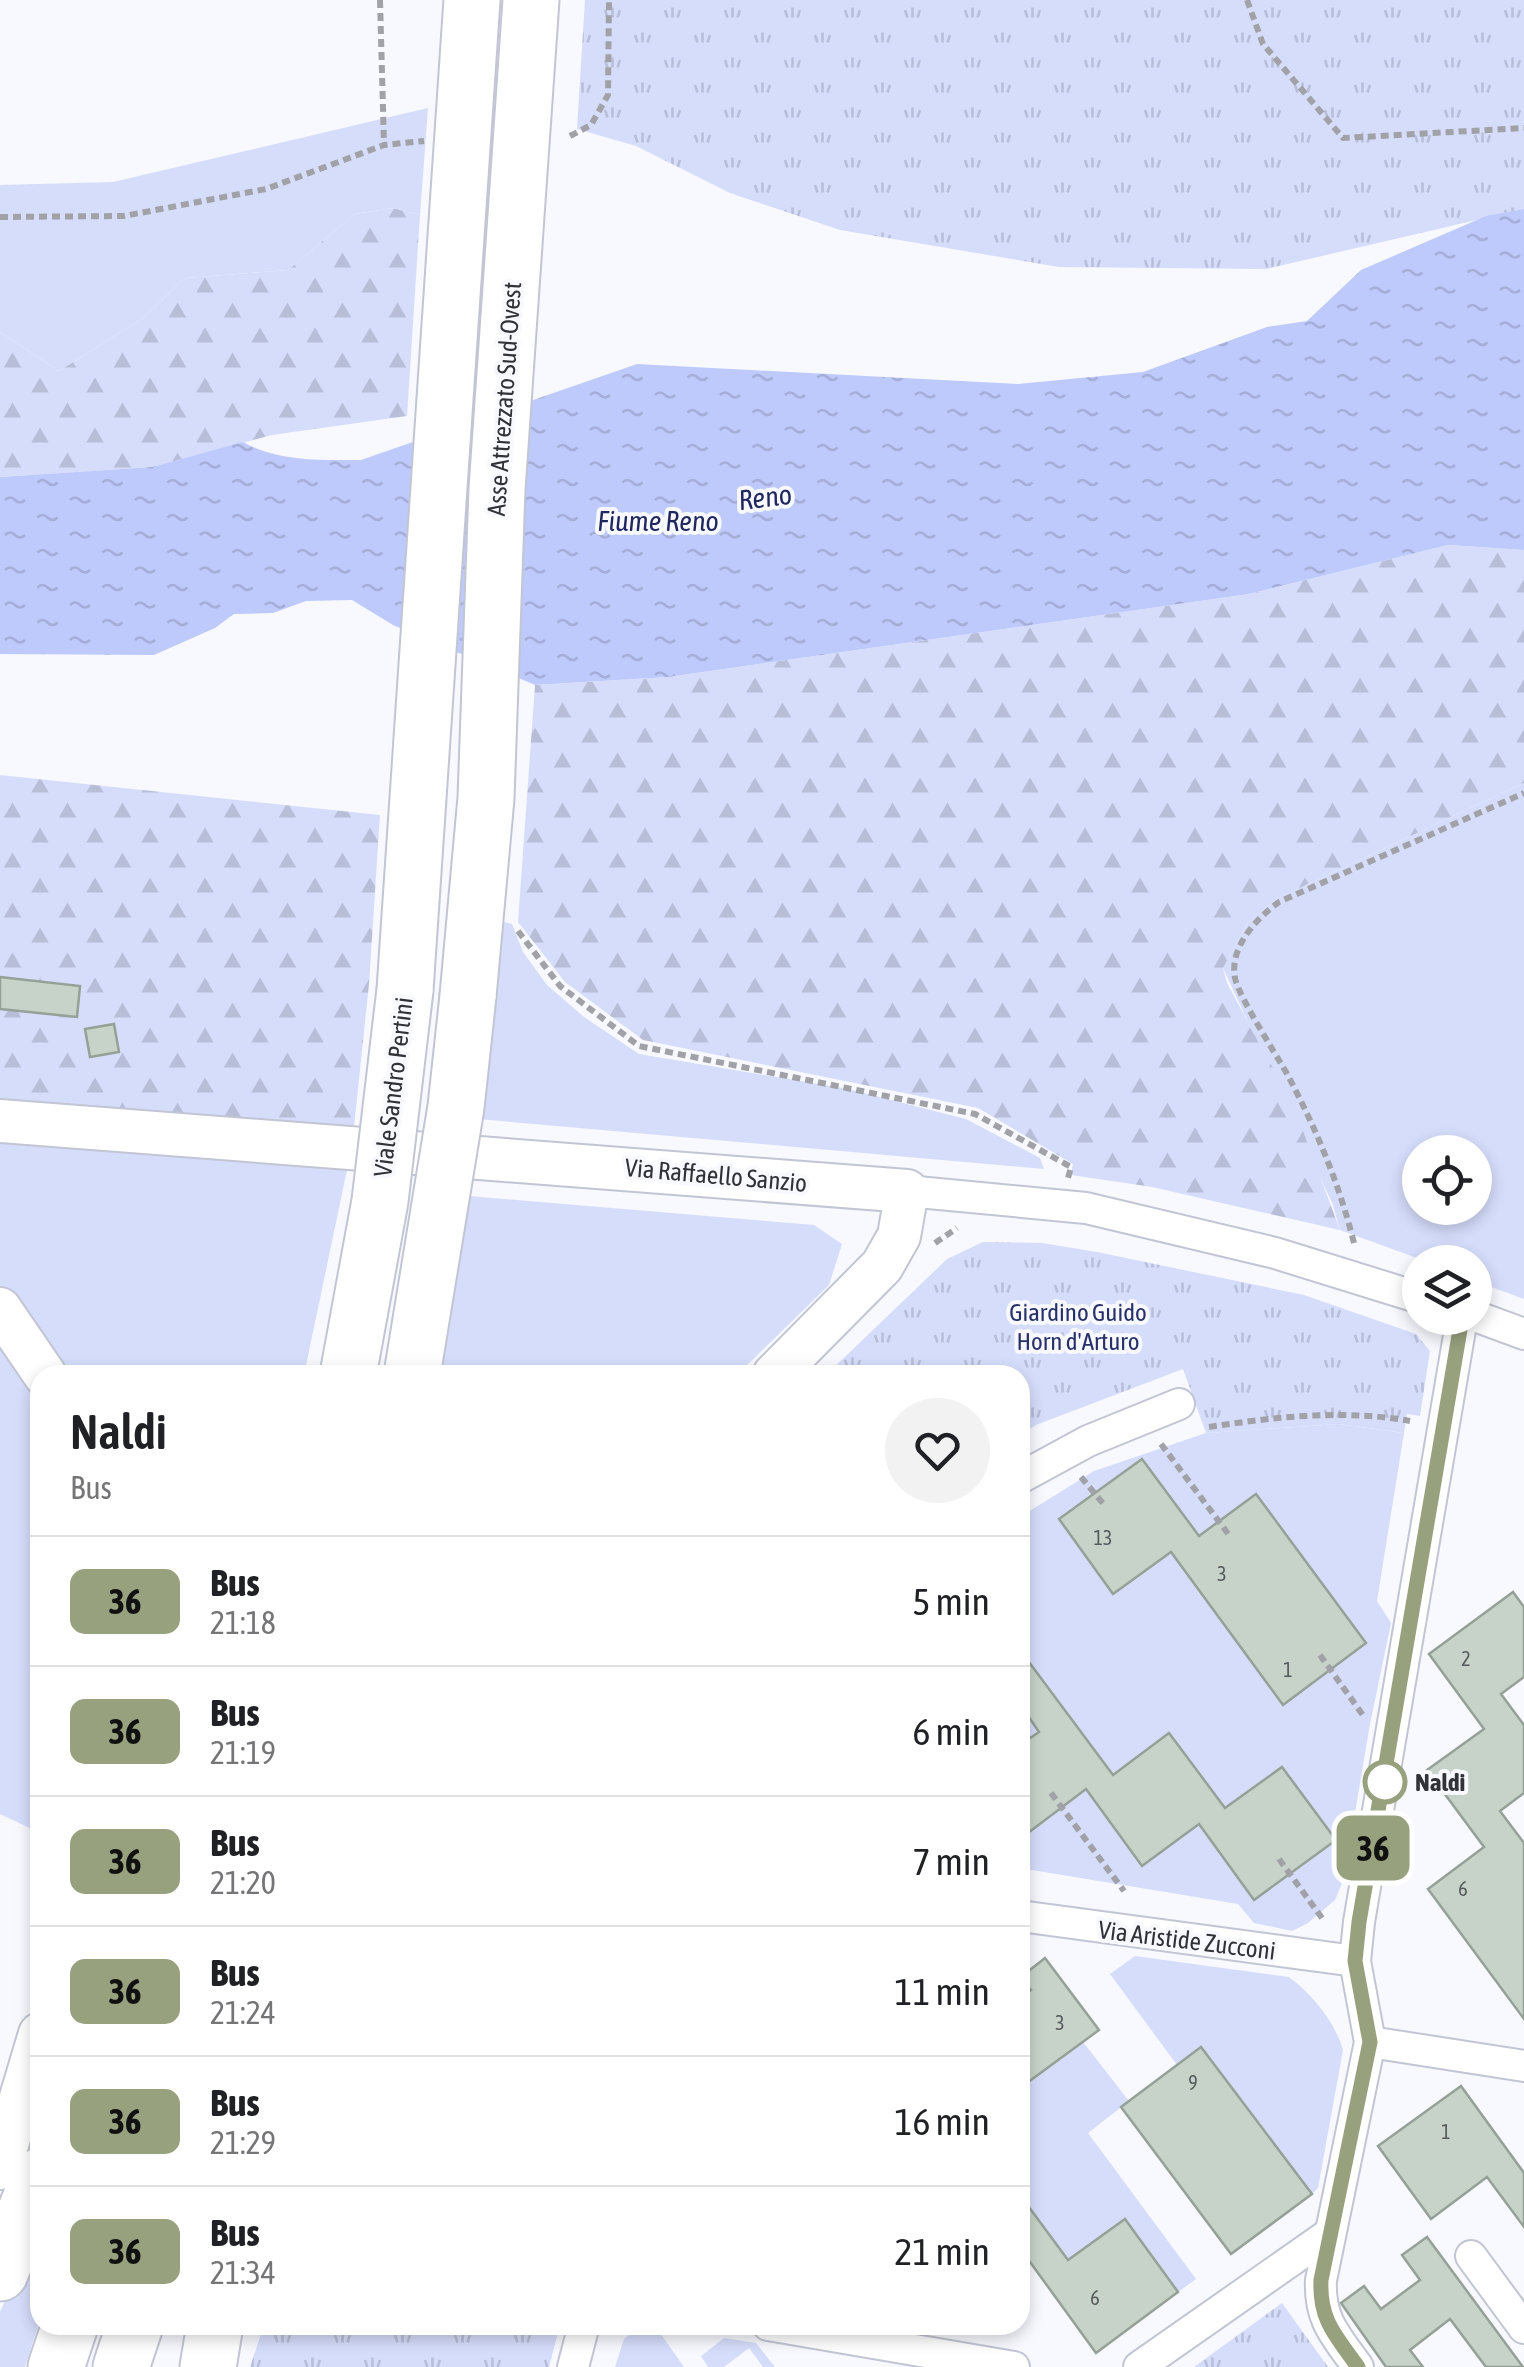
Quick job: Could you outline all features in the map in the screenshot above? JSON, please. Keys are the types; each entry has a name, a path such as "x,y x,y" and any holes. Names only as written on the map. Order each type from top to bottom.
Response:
{"highway":[{"name":"Viale Sandro Pertini","path":"350,1365 380,1201 405,990 472,0"},
{"name":"Asse Attrezzato Sud-Ovest","path":"414,1365 450,1144 486,798 497,488 531,0"},
{"path":"0,2272 30,2200"},
{"path":"56,2367 67,2335"},
{"path":"121,2367 132,2335"},
{"path":"208,2367 213,2335"}],"street":[{"name":"Via Raffaello Sanzio","path":"0,1121 1086,1208 1275,1253 1402,1292"},
{"path":"784,1365 882,1266 900,1236 907,1191"},
{"path":"0,1309 38,1365"},
{"path":"1492,1322 1524,1334"},
{"path":"1358,2367 1325,2321 1320,2304 1321,2280 1370,2042 1355,1961 1440,1428 1459,1335"},
{"path":"1030,1473 1088,1441 1179,1404"},
{"name":"Via Aristide Zucconi","path":"1030,1917 1355,1961"},
{"path":"1370,2042 1524,2066"},
{"path":"0,2168 30,2068"},
{"path":"1139,2367 1329,2234"},
{"path":"1471,2256 1524,2328"},
{"path":"218,2367 228,2335"},
{"path":"574,2367 582,2335"},
{"path":"827,2335 1014,2367"}],"path":[{"path":"380,0 384,145"},
{"path":"570,136 591,125 608,95 608,0"},
{"path":"1247,0 1263,44 1343,138 1524,128"},
{"path":"0,218 124,216 266,188 384,145 426,140"},
{"path":"1354,1243 1343,1197 1302,1102 1235,978 1236,954 1251,928 1279,902 1524,793"},
{"path":"512,924 560,986 639,1046 975,1114 1071,1167 1068,1180"},
{"path":"926,1250 964,1224"},
{"path":"1209,1426 1302,1416 1410,1421"},
{"path":"1159,1442 1228,1535"},
{"path":"1078,1473 1106,1507"},
{"path":"1320,1655 1370,1724"},
{"path":"1051,1792 1124,1892"},
{"path":"1279,1860 1322,1918"}],"green space":[{"path":"585,0 1524,0 1524,209 1266,269 1059,267 840,230 730,193 636,146 577,129"},
{"path":"428,108 420,215 392,208 355,214 288,270 185,278 143,318 59,371 0,332 0,185 113,182"},
{"path":"392,208 420,215 407,416 272,435 152,467 0,477 0,332 59,371 143,318 185,278 288,270 355,214"},
{"path":"1448,545 1524,550 1524,783 1276,899 1247,924 1223,968 1227,983 1294,1107 1340,1230 1152,1187 1071,1175 1073,1164 978,1108 643,1040 565,982 518,922 535,685 668,677 1249,594"},
{"path":"0,775 380,815 369,984 352,1146 0,1121"},
{"path":"1524,783 1524,1299 1492,1287 1492,1245 1402,1245 1402,1253 1340,1230 1333,1205 1223,968 1247,924 1276,899"},
{"path":"500,921 512,924 523,952 547,985 584,1017 639,1054 848,1089 966,1119 1040,1158 1044,1169 478,1119"},
{"path":"0,1126 352,1146 306,1365 30,1365 30,1828 0,1814"},
{"path":"469,1196 814,1225 842,1244 829,1285 747,1365 439,1365"},
{"name":"Giardino Guido Horn d'Arturo","path":"983,1242 1042,1243 1097,1252 1304,1295 1402,1329 1402,1335 1417,1335 1430,1351 1420,1416 1407,1414 1404,1433 1339,1424 1206,1433 1183,1369 1030,1429 1030,1365 836,1365 947,1259"},
{"path":"1339,1424 1404,1433 1377,1601 1391,1623 1344,1878 1335,1900 1292,1931 1254,1923 1238,1904 1030,1870 1030,1511 1094,1471 1206,1433"},
{"path":"1135,1956 1289,1977 1322,2009 1343,2050 1318,2188 1312,2194 1202,2047 1177,2065 1110,1974"},
{"path":"1083,2042 1129,2101 1088,2133 1196,2279 1178,2292 1125,2219 1079,2275 1030,2209 1030,2081"},
{"path":"30,2246 30,2335 35,2335 25,2367 0,2367 0,2312"},
{"path":"1282,2303 1328,2367 1194,2367"},
{"path":"261,2335 557,2335 549,2367 250,2367"},
{"path":"629,2335 661,2335 684,2367 615,2367"},
{"path":"724,2338 756,2343 775,2367 763,2367 749,2348 724,2367 708,2367 701,2356"}],"water":[{"name":"Fiume Reno","path":"1524,209 1524,550 1448,545 1249,594 668,677 535,685 393,625 352,600 306,601 273,613 234,614 215,628 154,655 0,654 0,477 152,467 243,442 285,456 361,460 637,364 1018,384 1143,372 1267,327 1307,321 1361,270 1486,216"}],"building":[{"path":"0,977 80,986 77,1017 0,1009"},
{"path":"114,1024 119,1052 90,1057 85,1029"},
{"path":"1142,1459 1199,1536 1256,1494 1366,1643 1283,1705 1171,1552 1113,1594 1059,1519"},
{"path":"1513,1592 1524,1607 1524,1677 1501,1694 1524,1725 1524,1793 1500,1811 1524,1843 1524,2019 1428,1889 1484,1847 1427,1770 1484,1729 1429,1654"},
{"path":"1030,1663 1113,1775 1169,1733 1225,1808 1282,1767 1336,1840 1254,1900 1199,1824 1142,1866 1086,1789 1030,1831 1030,1738 1039,1732 1030,1719"},
{"path":"1045,1958 1099,2030 1030,2081 1031,1990 1030,1970"},
{"path":"1201,2047 1312,2194 1231,2254 1121,2107"},
{"path":"1461,2086 1524,2173 1524,2227 1487,2177 1431,2219 1378,2146"},
{"path":"1030,2209 1068,2260 1125,2219 1178,2292 1096,2353 1030,2262"},
{"path":"1427,2237 1523,2367 1486,2367 1450,2319 1410,2350 1423,2367 1386,2367 1341,2303 1364,2286 1381,2309 1420,2280 1402,2255"}],"bus line":[{"name":"36","path":"1358,2367 1325,2321 1320,2304 1321,2280 1370,2042 1355,1961 1359,1922 1459,1335"}],"place":[{"name":"Naldi","path":"1385,1782"}],"water label":[{"name":"Reno","path":"765,497"}]}
